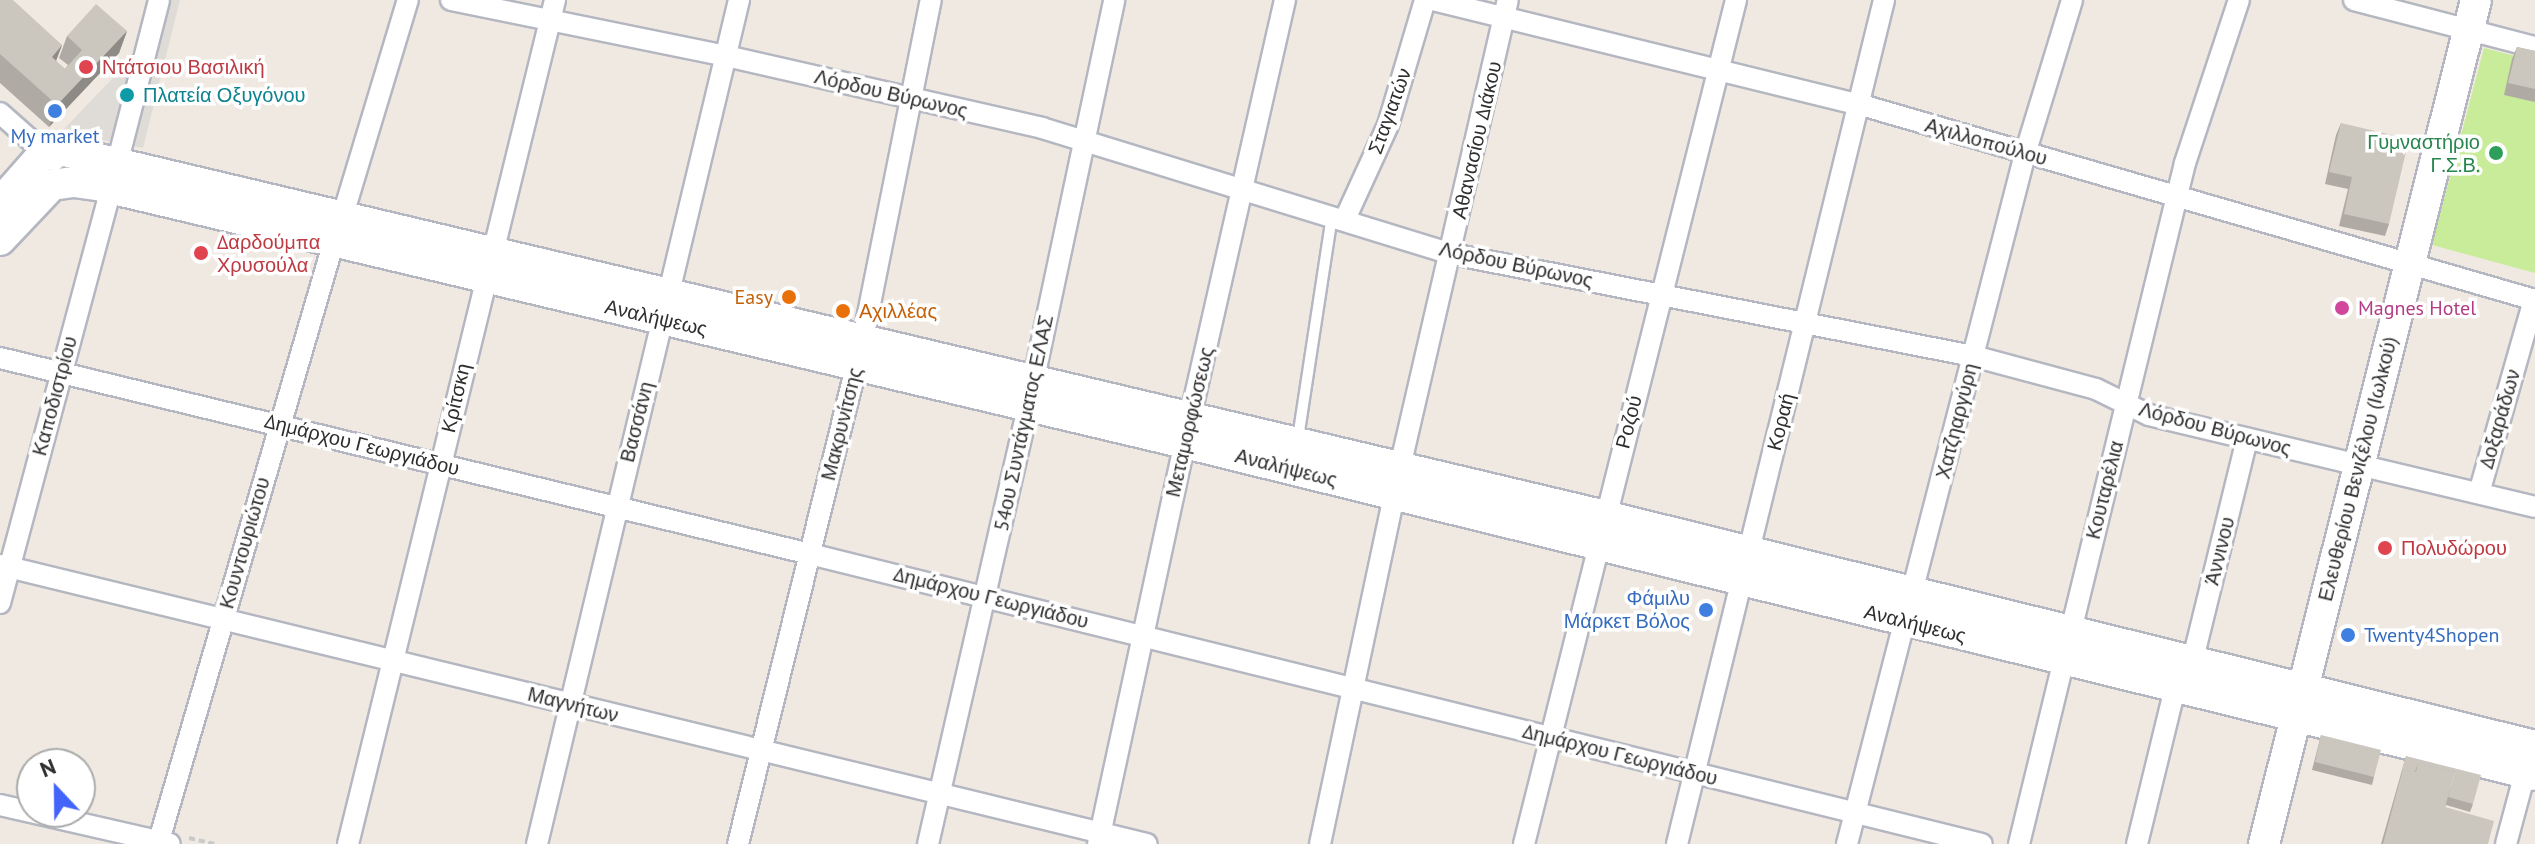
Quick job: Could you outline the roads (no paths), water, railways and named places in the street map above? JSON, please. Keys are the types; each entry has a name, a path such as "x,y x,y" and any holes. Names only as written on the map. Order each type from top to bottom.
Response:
{"main road":[{"name":"Ελευθερίου Βενιζέλου (Ιωλκού)","path":"2264,844 2476,0"},
{"name":"Αναλήψεως","path":"44,153 65,151 114,176 1188,430 1909,607 2062,661 2175,688 2300,703 2532,754"},
{"path":"0,203 44,153"},
{"name":"Αναλήψεως","path":"79,183 114,176"},
{"path":"0,240 45,189 59,183 79,183"},
{"name":"Αναλήψεως","path":"1188,430 1297,443 1397,481"},
{"name":"Αναλήψεως","path":"1909,607 2070,631 2192,663 2300,703"}],"street":[{"name":"Καποδιστρίου","path":"0,603 5,566 61,374 159,0"},
{"name":"Κουντουριώτου","path":"162,843 278,425 408,0"},
{"name":"Λόρδου Βύρωνος","path":"451,0 553,10 726,56 1084,139 1452,254 1973,356 2096,389 2149,415 2535,507"},
{"name":"Βασσάνη","path":"537,844 739,0"},
{"name":"Μακρυνίτσης","path":"738,844 860,352 931,0"},
{"name":"54ου Συντάγματος ΕΛΑΣ","path":"928,844 1031,393 1114,0"},
{"name":"Μεταμορφώσεως","path":"1099,838 1141,635 1285,0"},
{"name":"Σταγιατών","path":"1339,217 1388,125 1425,0"},
{"name":"Αχιλλοπούλου","path":"1433,0 1507,8 1858,104 2176,199 2534,300"},
{"name":"Ροζού","path":"1524,844 1736,0"},
{"name":"Κοραή","path":"1677,844 1884,0"},
{"name":"Χατζηαργύρη","path":"1847,844 2025,154 2072,0"},
{"name":"Κουταρέλια","path":"2019,844 2176,199 2239,0"},
{"path":"2354,0 2535,47"},
{"name":"Αθανασίου Διάκου","path":"1320,844 1397,481 1507,8"},
{"name":"Κρίτσκη","path":"348,844 487,265 553,10"},
{"path":"0,113 79,183"},
{"name":"Δοξαράδων","path":"2479,493 2534,300"},
{"name":"Δημάρχου Γεωργιάδου","path":"0,358 1141,635 1982,844"},
{"name":"Άννινου","path":"2192,663 2247,439"},
{"name":"Μαγνήτων","path":"5,566 939,794 1099,838 1147,844"},
{"path":"2137,844 2175,688"},
{"path":"2506,844 2532,754"},
{"path":"0,805 162,843"}],"lane":[{"name":"Σταγιατών","path":"1297,443 1339,217"}],"place":[{"name":"Ντάτσιου Βασιλική","path":"86,67"},
{"name":"Πλατεία Οξυγόνου","path":"127,95"},
{"name":"My market","path":"55,111"},
{"name":"Γυμναστήριο Γ.Σ.Β.","path":"2496,153"},
{"name":"Δαρδούμπα Χρυσούλα","path":"201,253"},
{"name":"Easy","path":"789,297"},
{"name":"Magnes Hotel","path":"2342,308"},
{"name":"Αχιλλέας","path":"843,311"},
{"name":"Πολυδώρου","path":"2385,548"},
{"name":"Φάμιλυ Μάρκετ Βόλος","path":"1706,610"},
{"name":"Twenty4Shopen","path":"2348,635"}]}
